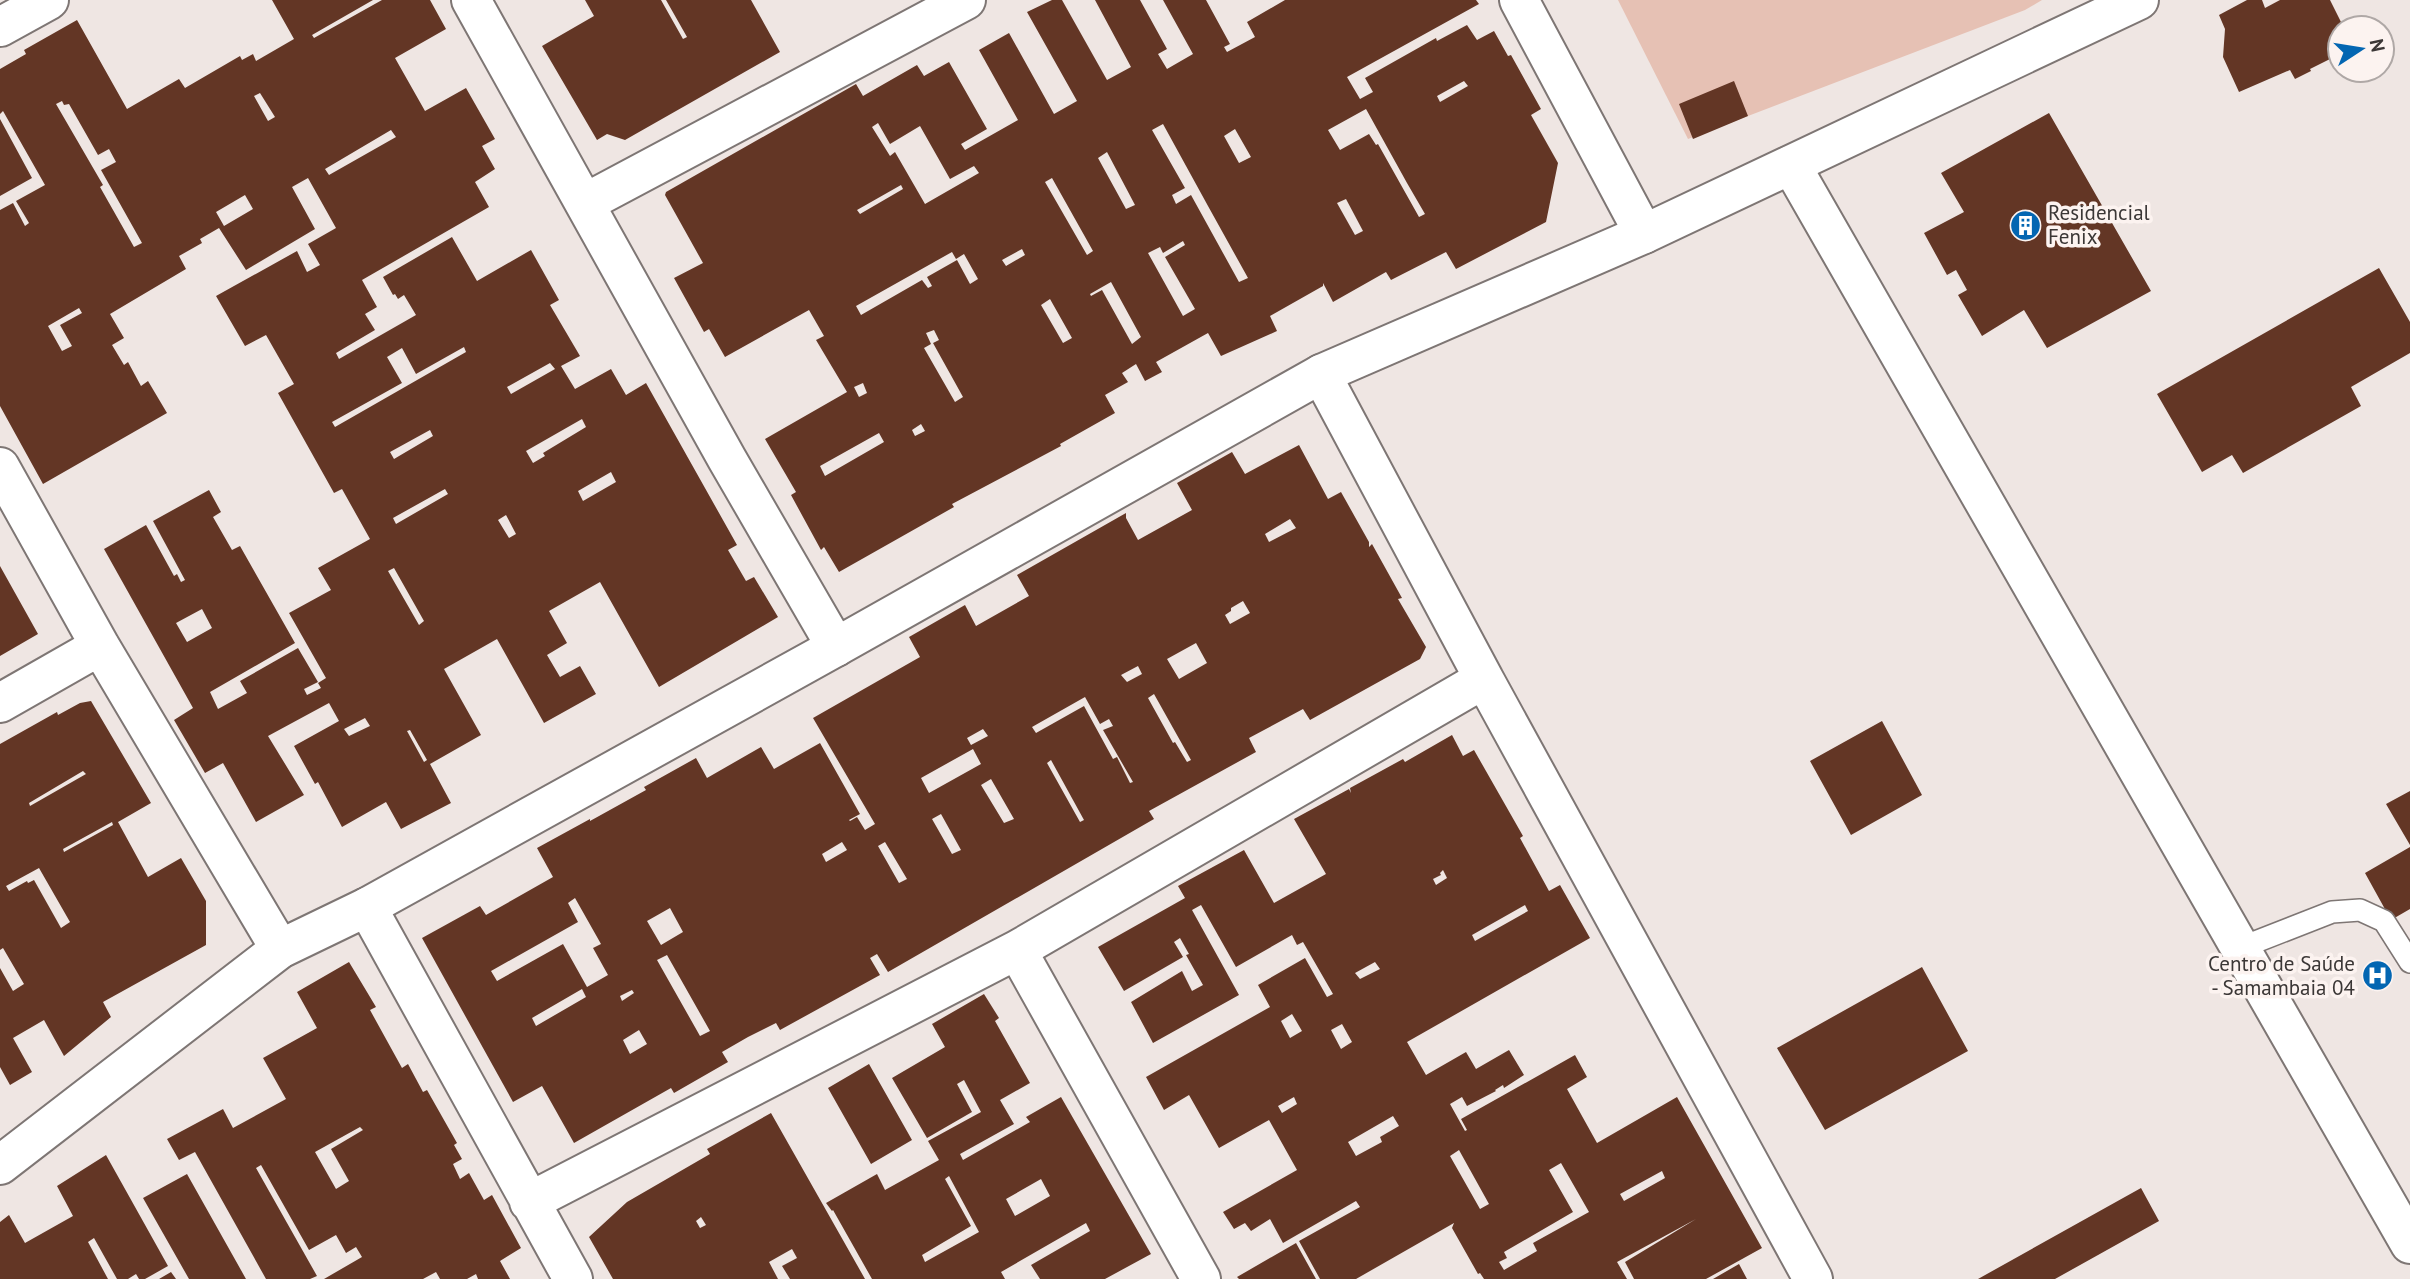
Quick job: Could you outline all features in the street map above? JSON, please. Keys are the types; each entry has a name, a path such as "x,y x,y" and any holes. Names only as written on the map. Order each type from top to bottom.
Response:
{"street":[{"path":"0,27 48,0"},
{"path":"471,0 727,459 836,647"},
{"path":"585,203 966,0"},
{"path":"1519,0 1644,234"},
{"path":"0,1165 280,948 367,907 1321,374 1644,234 1791,165 2092,10 2139,0"},
{"path":"1791,165 2410,1244"},
{"path":"1321,374 1484,679 1813,1279"},
{"path":"0,467 100,646 280,948"},
{"path":"0,703 100,646"},
{"path":"529,1202 1017,950 1484,679"},
{"path":"367,907 573,1279"},
{"path":"1017,950 1201,1279"}],"lane":[{"path":"2240,948 2332,912 2360,910 2384,921 2410,962"}],"shaded area":[{"path":"1618,0 2042,0 2025,10 1688,139"}],"building":[{"path":"272,0 373,0 312,35 314,38 382,0 430,0 446,29 395,58 425,111 466,88 495,139 482,146 495,169 475,182 489,207 362,280 377,307 365,314 375,330 336,353 339,359 416,315 404,295 398,299 393,295 383,277 452,237 477,281 531,250 559,300 550,305 580,356 561,366 575,389 611,369 626,395 646,383 737,545 728,550 746,581 754,577 778,617 659,687 600,582 549,611 567,643 547,655 560,677 580,666 596,694 544,723 497,639 444,669 481,735 430,764 451,803 401,829 386,802 342,827 318,782 315,784 294,746 339,721 329,703 268,736 304,795 256,822 223,763 205,773 174,720 193,708 104,549 146,525 174,576 177,574 181,582 185,580 153,521 209,490 221,512 213,517 232,550 240,546 295,643 210,692 218,709 247,693 240,681 298,648 318,682 304,689 307,695 321,688 318,683 326,678 289,613 331,590 318,568 370,539 342,489 334,493 278,393 294,384 266,335 245,346 216,296 297,251 307,272 320,265 308,244 336,228 308,178 292,187 315,229 246,270 219,228 200,239 202,243 179,256 186,269 110,314 124,338 112,345 124,365 128,362 141,386 148,381 167,413 43,484 0,406 0,210 13,203 25,226 29,223 16,201 45,185 3,111 0,114 0,69 26,54 24,50 77,20 127,109 179,79 185,88 240,56 242,60 253,54 256,61 294,39","holes":["260,93 275,117 268,121 254,96","62,101 64,105 69,104 98,155 109,149 116,162 101,170 142,243 134,247 100,187 103,185 56,104","391,130 396,137 329,175 325,169","245,195 253,209 224,226 216,212","79,308 82,313 60,325 72,346 62,351 48,326","464,347 466,352 335,427 332,422 402,383 387,357 402,348 416,374","550,363 555,369 511,394 507,387","582,419 586,427 543,453 545,456 533,463 526,451","430,430 433,436 394,459 390,452","611,472 616,482 583,501 578,491","445,489 448,494 396,524 393,518","506,515 516,534 509,538 498,520","394,568 424,621 419,625 388,571","202,609 212,628 187,642 176,623","365,718 370,726 349,736 344,729","410,730 427,760 424,762 407,731"]},
{"path":"585,0 661,0 683,39 687,37 666,0 751,0 780,52 625,140 607,134 597,140 542,46 594,16"},
{"path":"1052,0 1062,0 1107,80 1131,67 1095,0 1140,0 1167,49 1158,54 1167,69 1193,54 1163,0 1206,0 1230,44 1224,47 1227,52 1255,37 1247,22 1285,0 1476,0 1479,4 1347,77 1360,99 1373,92 1365,78 1436,38 1437,41 1467,25 1477,40 1494,31 1508,56 1511,55 1541,109 1531,115 1558,163 1546,222 1456,269 1446,252 1391,280 1386,272 1333,302 1323,283 1323,286 1270,316 1277,331 1221,356 1208,333 1156,362 1162,372 1145,381 1136,364 1122,373 1128,382 1105,395 1115,413 1060,444 1061,446 952,504 954,507 839,572 824,547 821,550 791,495 796,492 765,439 847,392 816,340 824,336 809,310 725,357 709,329 704,332 674,278 703,263 665,195 666,192 856,84 863,96 917,65 924,76 949,62 987,129 961,144 965,150 1018,120 979,50 1009,33 1054,114 1077,101 1027,12","holes":["1464,81 1468,86 1440,102 1437,96","1366,109 1425,214 1419,217 1378,144 1376,145 1369,134 1340,150 1328,130","878,123 890,144 920,126 950,179 974,166 979,173 925,204 895,152 890,156 872,127","1163,124 1248,278 1239,282 1191,195 1176,204 1172,195 1185,188 1152,130","1235,129 1251,157 1239,163 1224,136","1107,152 1135,205 1126,209 1098,158","1052,178 1093,251 1087,255 1045,182","901,185 903,189 860,214 857,210","1346,199 1363,231 1355,235 1337,203","1183,241 1185,245 1165,257 1195,309 1183,316 1148,253 1160,247 1163,253","1022,249 1025,255 1006,266 1002,260","952,252 956,259 964,254 978,279 970,284 957,260 927,277 932,286 928,288 922,280 861,315 856,306","1111,282 1141,337 1132,344 1102,290 1091,296 1090,294","1050,299 1072,338 1063,343 1041,305","934,330 939,340 933,343 963,397 955,402 924,348 931,344 926,333","863,383 867,393 859,397 854,387","921,424 925,431 915,436 912,430","879,433 884,442 825,476 820,466"]},
{"path":"2247,0 2262,0 2265,8 2280,0 2330,0 2337,14 2326,14 2326,61 2295,79 2290,70 2239,92 2223,57 2225,29 2219,15"},
{"path":"1734,81 1748,116 1693,139 1679,104"},
{"name":"Residencial Fenix","path":"2049,113 2151,291 2047,348 2024,310 1982,336 1958,295 1967,290 1956,270 1947,275 1924,233 1964,212 1941,173"},
{"path":"0,119 32,178 0,196"},
{"path":"2379,268 2410,322 2410,353 2351,387 2361,406 2243,473 2232,455 2202,472 2157,394"},
{"path":"1299,445 1328,499 1341,492 1369,542 1369,547 1372,544 1402,598 1398,599 1426,647 1420,659 1310,720 1303,709 1249,738 1256,752 1149,811 1154,819 888,972 877,954 870,958 880,975 780,1030 776,1023 748,1037 722,1052 728,1062 674,1093 671,1088 574,1143 542,1086 513,1102 422,938 480,906 486,915 553,877 537,848 646,790 644,787 696,758 707,778 761,747 774,769 820,743 860,814 849,820 857,817 865,830 875,824 813,718 920,657 909,637 965,605 976,626 1029,596 1017,575 1126,513 1138,540 1192,510 1177,483 1232,452 1245,474","holes":["1290,519 1296,528 1269,542 1265,534","1243,601 1250,613 1230,624 1225,615","1196,643 1207,663 1179,679 1167,659","1138,666 1142,674 1127,682 1121,675","1154,694 1191,760 1187,762 1175,742 1173,743 1148,698","1085,697 1100,724 1109,719 1113,726 1103,730 1133,782 1130,783 1117,757 1113,759 1084,706 1036,733 1032,727","983,729 988,736 971,745 967,738","973,749 981,764 929,793 921,778","1051,760 1084,820 1080,822 1047,763","991,779 1014,819 1004,823 981,785","941,814 961,850 952,854 932,819","842,842 847,850 826,862 822,854","885,842 907,879 899,883 878,846","575,898 601,944 593,948 608,975 587,987 563,944 497,981 491,971 578,922 568,903","670,908 683,932 661,945 647,921","667,955 710,1031 700,1036 657,960","582,989 586,997 536,1026 532,1018","632,990 634,993 622,1001 620,996","639,1030 647,1044 630,1054 623,1040"]},
{"path":"0,566 38,634 0,656"},
{"path":"91,701 151,803 118,822 148,877 181,858 206,901 206,945 103,1002 111,1017 64,1056 44,1020 13,1038 32,1072 10,1085 0,1067 0,968 13,991 24,984 3,948 0,950 0,744 57,712 58,715 80,703","holes":["83,771 86,774 30,806 29,803","112,822 113,825 64,852 63,849","39,868 70,922 61,928 34,880 9,891 6,886"]},
{"path":"1882,721 1922,795 1851,835 1810,761"},
{"path":"1452,735 1463,756 1474,750 1523,836 1520,838 1549,891 1560,885 1590,938 1407,1042 1426,1075 1466,1052 1476,1069 1509,1050 1524,1075 1467,1106 1462,1097 1450,1104 1465,1131 1467,1130 1461,1119 1575,1055 1587,1077 1567,1089 1597,1143 1677,1097 1762,1248 1706,1279 1634,1279 1625,1262 1696,1219 1617,1262 1627,1279 1484,1279 1478,1274 1452,1228 1454,1223 1356,1279 1320,1279 1299,1241 1360,1207 1356,1201 1283,1243 1270,1219 1251,1231 1245,1223 1234,1229 1223,1212 1297,1170 1269,1120 1219,1148 1189,1095 1164,1110 1146,1077 1270,1007 1258,985 1305,958 1327,997 1333,994 1303,942 1297,945 1292,935 1236,967 1201,905 1192,910 1239,995 1153,1043 1131,1002 1182,971 1192,991 1203,985 1180,938 1174,942 1183,957 1124,991 1098,947 1185,898 1178,886 1244,850 1274,903 1326,874 1294,819 1349,789 1351,793 1350,788 1403,759 1405,762","holes":["1443,870 1447,878 1436,885 1433,879 1441,875","1525,905 1528,911 1475,941 1472,935","1375,962 1380,969 1360,979 1355,973","1292,1014 1302,1031 1290,1038 1281,1021","1342,1024 1352,1042 1341,1049 1331,1030","1294,1097 1297,1104 1282,1113 1278,1106","1393,1116 1399,1126 1380,1137 1382,1142 1356,1156 1348,1142","1459,1150 1489,1204 1480,1209 1450,1156","1561,1163 1589,1212 1533,1243 1537,1251 1504,1270 1499,1262 1507,1258 1504,1252 1573,1212 1549,1170","1662,1171 1665,1178 1624,1201 1620,1194"]},
{"path":"2410,791 2410,845 2386,804"},
{"path":"2410,847 2410,909 2391,920 2365,873"},
{"path":"349,962 376,1007 370,1010 402,1068 408,1064 423,1092 427,1090 457,1143 454,1145 462,1159 453,1164 460,1179 469,1173 484,1200 492,1195 521,1248 500,1261 510,1279 478,1279 476,1274 467,1279 440,1279 436,1272 423,1279 324,1279 362,1257 356,1247 346,1253 336,1235 309,1250 261,1165 256,1168 317,1276 310,1279 266,1279 195,1152 179,1160 167,1139 223,1109 233,1128 286,1099 263,1058 317,1028 297,992","holes":["360,1127 363,1130 331,1149 349,1181 336,1189 315,1152"]},
{"path":"1922,967 1968,1051 1825,1130 1777,1048"},
{"path":"984,994 999,1018 995,1021 1030,1083 1000,1100 1014,1124 960,1154 963,1160 1030,1122 1026,1117 1061,1097 1151,1254 1105,1279 1040,1279 1031,1265 1090,1231 1086,1223 1001,1272 1005,1279 872,1279 833,1210 826,1203 877,1174 885,1190 939,1160 928,1141 981,1112 964,1080 957,1084 972,1112 927,1138 892,1078 945,1047 932,1024","holes":["949,1176 979,1232 925,1262 922,1255 971,1226 945,1179","1041,1179 1050,1196 1015,1216 1006,1199"]},
{"path":"869,1064 912,1140 871,1164 828,1088"},
{"path":"771,1113 865,1279 790,1279 782,1266 797,1258 792,1249 769,1262 778,1279 613,1279 589,1237 627,1202 710,1154 707,1149","holes":["701,1217 706,1225 700,1228 696,1221"]},
{"path":"106,1155 168,1266 145,1279 139,1279 136,1274 128,1279 117,1279 94,1238 88,1242 108,1279 0,1279 0,1222 9,1215 25,1243 73,1216 57,1186"},
{"path":"187,1174 246,1279 189,1279 143,1198"},
{"path":"2141,1188 2159,1221 2055,1279 1978,1279"},
{"path":"1296,1243 1316,1279 1237,1277"},
{"path":"1739,1264 1747,1279 1713,1279"},
{"path":"171,1272 176,1279 159,1279"}],"place":[{"name":"Residencial Fenix","path":"2025,225"},
{"name":"Centro de Saúde - Samambaia 04","path":"2378,976"}]}
